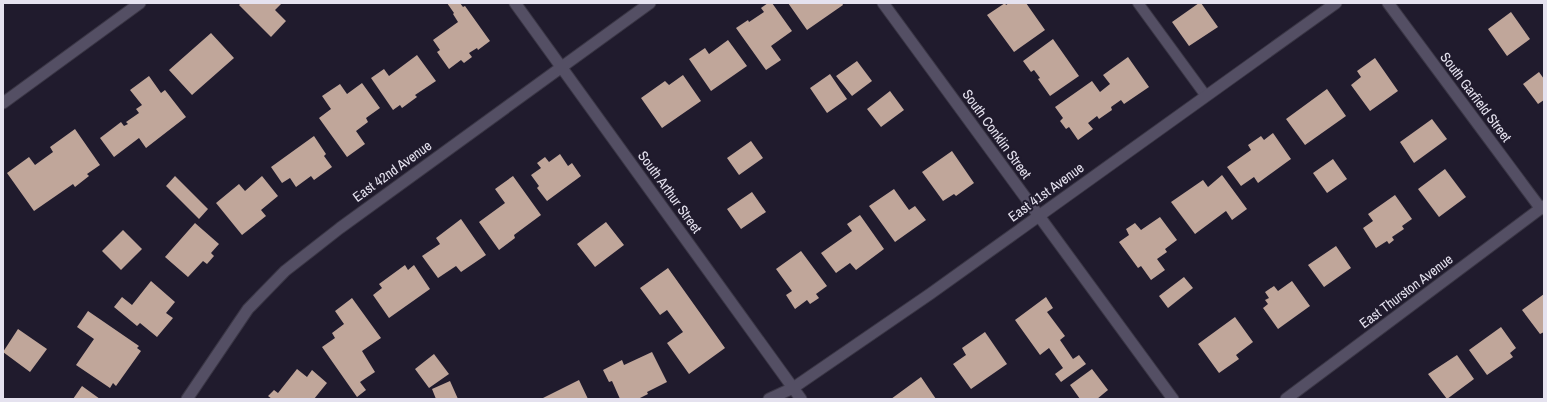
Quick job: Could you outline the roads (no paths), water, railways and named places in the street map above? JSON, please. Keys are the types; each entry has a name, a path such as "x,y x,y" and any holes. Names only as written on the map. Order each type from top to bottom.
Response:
{"street":[{"path":"3,103 140,3"},
{"name":"South Arthur Street","path":"515,3 802,399"},
{"name":"East 42nd Avenue","path":"187,399 248,309 285,271 340,228 650,3"},
{"name":"South Conklin Street","path":"883,3 1173,399"},
{"name":"East 41st Avenue","path":"769,399 793,388 930,294 1336,3"},
{"name":"South Garfield Street","path":"1388,3 1542,208"},
{"name":"East Thurston Avenue","path":"1286,399 1542,208"}],"lane":[{"path":"1138,3 1206,96"}]}
